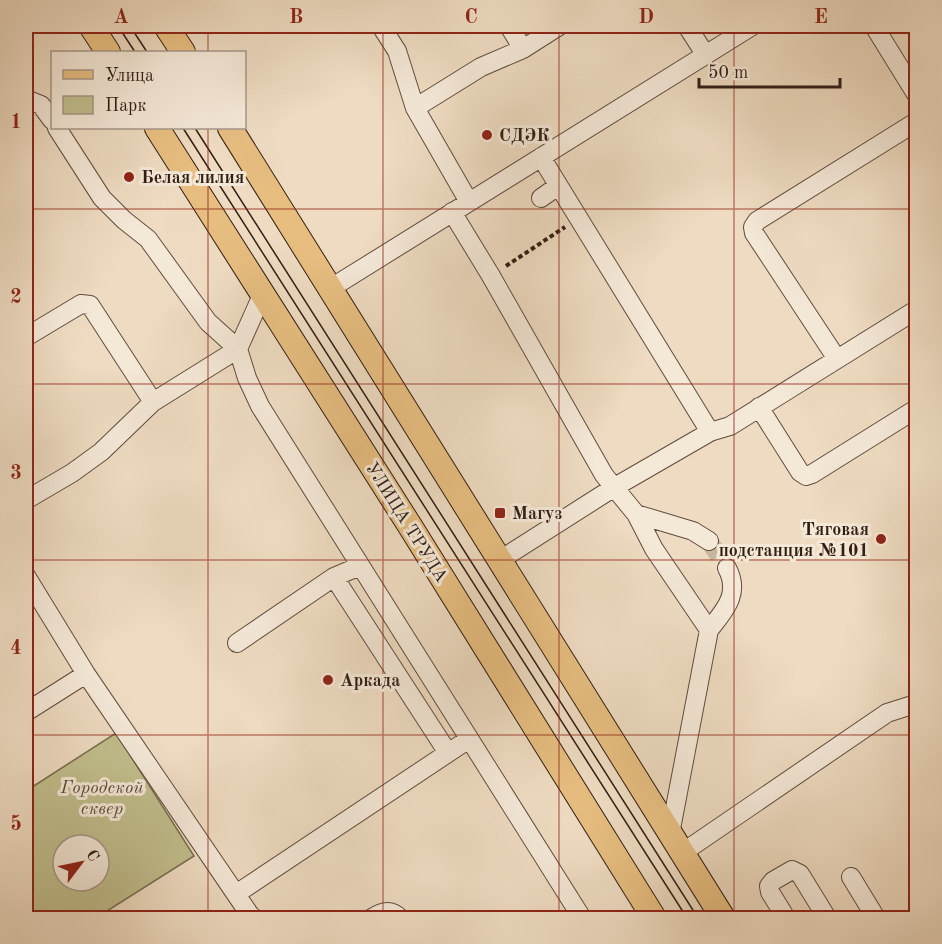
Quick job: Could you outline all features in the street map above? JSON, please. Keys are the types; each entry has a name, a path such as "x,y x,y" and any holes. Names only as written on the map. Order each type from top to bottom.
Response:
{"main road":[{"path":"166,26 182,51"},
{"name":"УЛИЦА ТРУДА","path":"158,129 410,526 654,918"},
{"path":"231,129 723,918"}],"street":[{"path":"381,26 397,51 415,108 443,175 469,202"},
{"path":"509,26 523,49"},
{"path":"415,108 481,67 523,49 560,26"},
{"path":"687,26 705,54"},
{"path":"331,288 752,26"},
{"path":"874,26 916,94"},
{"path":"26,99 41,105 51,119"},
{"path":"837,359 754,233 753,227 757,221 916,122"},
{"path":"58,129 102,198 148,238 208,322 238,349 247,378 260,406 582,918"},
{"path":"540,157 710,432"},
{"path":"540,198 558,186"},
{"path":"452,213 472,242 604,475 636,514 654,549 709,630"},
{"path":"26,500 101,452 153,402 238,349 263,293"},
{"path":"26,337 81,304 90,305 153,402"},
{"path":"500,560 613,488 710,432 730,426 916,310"},
{"path":"759,407 800,472 806,476 916,410"},
{"path":"636,514 693,531 709,541"},
{"path":"237,643 334,577 360,566"},
{"path":"676,843 709,630 728,607 732,591 731,576 727,568"},
{"path":"26,576 86,674 250,917"},
{"path":"334,577 448,753"},
{"path":"26,712 86,674"},
{"path":"676,843 887,713 916,706"},
{"path":"236,894 469,739"},
{"path":"786,918 770,892 769,886 773,881 792,870 800,874 827,918"},
{"path":"851,877 876,918"},
{"path":"372,918 383,912 390,912 400,918"}],"path":[{"path":"491,276 568,225"}],"green space":[{"name":"Городской сквер","path":"116,733 194,856 96,918 26,918 26,791"}],"tunnel":[{"path":"709,541 727,568"}],"tram line":[{"path":"118,26 134,51"},
{"path":"130,26 146,51"},
{"path":"184,129 687,918"},
{"path":"196,129 698,918"}],"place":[{"name":"СДЭК","path":"487,135"},
{"name":"Белая лилия","path":"129,177"},
{"name":"Магуз","path":"500,513"},
{"name":"Тяговая подстанция №101","path":"881,539"},
{"name":"Аркада","path":"328,680"}]}
